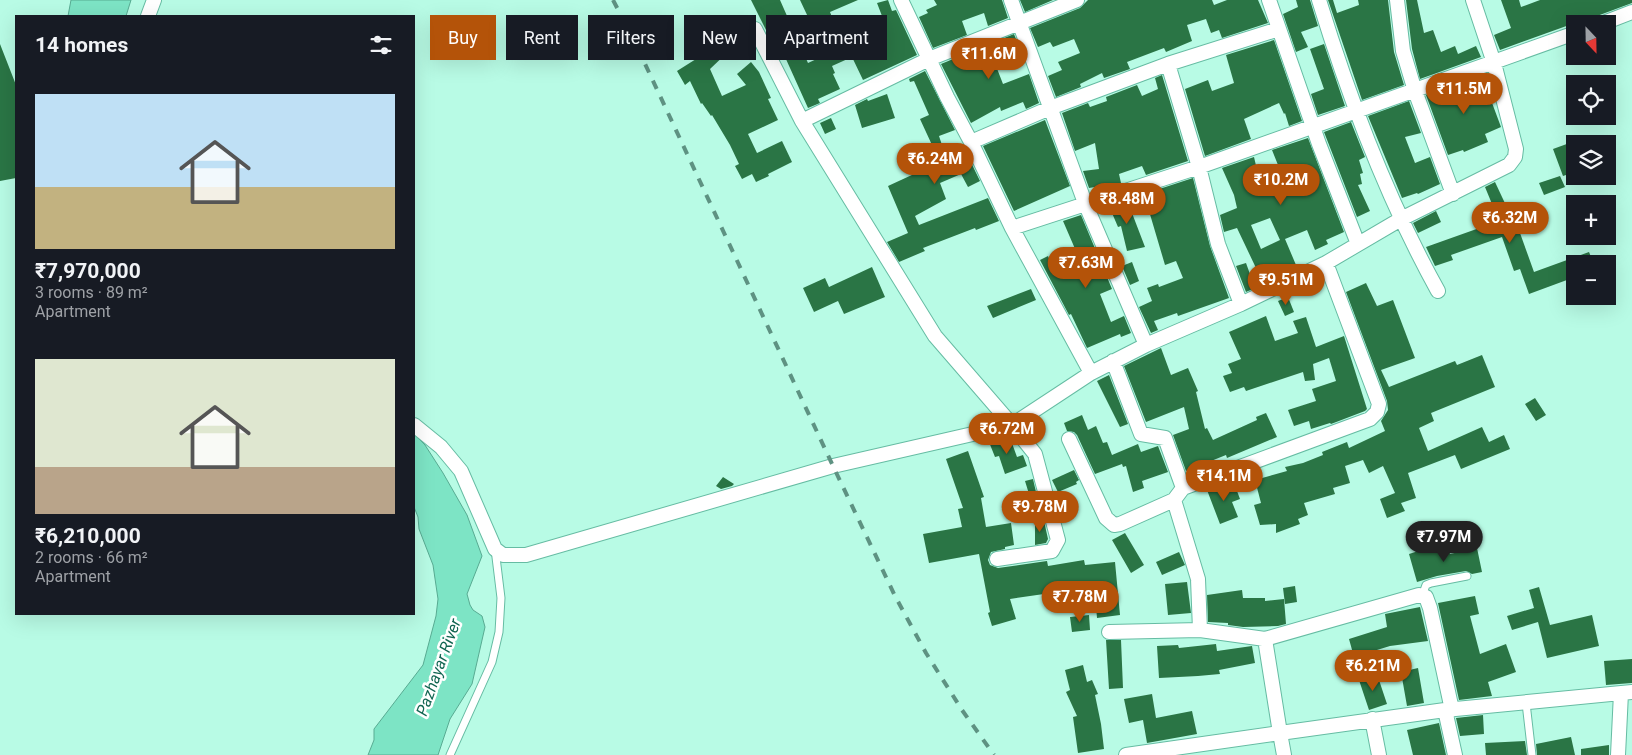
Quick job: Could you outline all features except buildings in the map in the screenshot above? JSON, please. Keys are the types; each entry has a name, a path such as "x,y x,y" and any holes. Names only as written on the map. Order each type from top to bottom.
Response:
{"street":[{"path":"148,15 154,0"},
{"path":"901,0 1012,228 1091,373"},
{"path":"1010,0 1085,203 1146,345"},
{"path":"802,121 929,59 1077,0"},
{"path":"1269,0 1358,244"},
{"path":"1319,0 1357,111 1401,219 1438,291"},
{"path":"1397,0 1403,51 1415,91 1452,194"},
{"path":"415,426 441,447 461,471 495,549 502,555 526,555 833,466 1012,425 1091,373 1146,345 1241,304 1326,263 1401,219 1509,165 1515,157 1516,149 1494,63 1472,0"},
{"path":"1616,18 1632,12"},
{"path":"971,142 1050,108 1168,64 1279,28"},
{"path":"756,31 802,121 935,336 1035,454 1058,540 1052,551 997,559"},
{"path":"1012,228 1199,167 1566,36"},
{"path":"1168,64 1199,167 1218,244 1241,304"},
{"path":"1069,440 1106,518 1112,524 1120,524 1174,500 1183,488 1370,419 1377,412 1379,404 1326,263"},
{"path":"1113,362 1141,434 1165,438 1183,488"},
{"path":"1174,500 1198,579 1200,630"},
{"path":"1108,632 1200,630 1265,639 1419,595 1426,597 1430,608 1449,710 1455,755"},
{"path":"1265,639 1284,755"},
{"path":"1126,755 1207,749 1280,733 1372,719 1626,693 1618,755"},
{"path":"1372,719 1379,755"}],"lane":[{"path":"450,755 492,662 497,640 501,598 495,549"},
{"path":"1422,596 1426,585 1468,576"},
{"path":"1526,703 1532,755"}],"water":[{"path":"71,0 131,0 126,15 68,15"},
{"name":"Pazhayar River","path":"415,435 425,445 467,515 482,556 467,594 473,610 482,616 485,627 472,684 450,719 438,755 368,755 374,740 374,729 423,665 436,616 438,599 433,565 419,529 415,510"}],"railway":[{"path":"613,0 632,36 895,596 926,653 962,710 994,755"}]}
